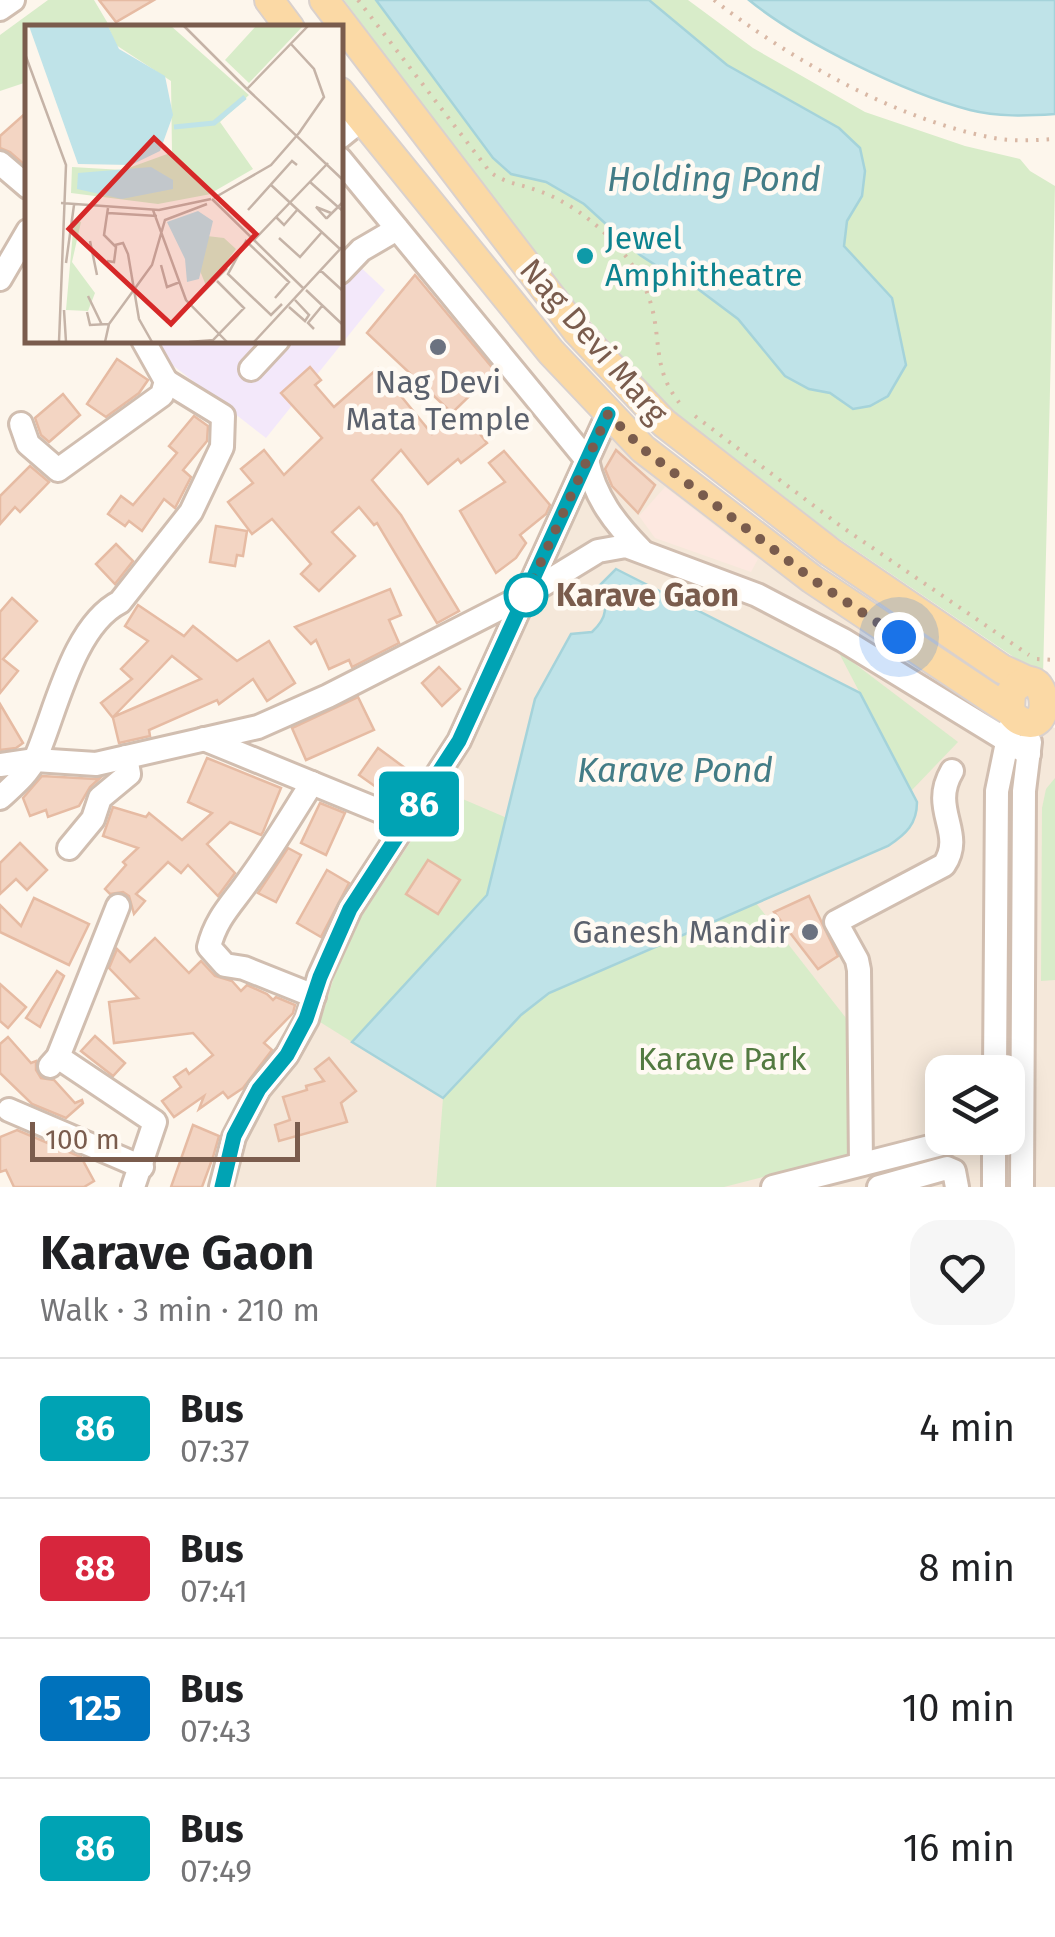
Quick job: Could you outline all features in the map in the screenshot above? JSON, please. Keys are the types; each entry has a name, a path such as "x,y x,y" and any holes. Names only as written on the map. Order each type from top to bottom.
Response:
{"main road":[{"path":"269,0 288,25"},
{"name":"Nag Devi Marg","path":"324,0 576,331 664,423 830,552 1002,669 1046,686"},
{"path":"348,113 383,78"},
{"name":"Nag Devi Marg","path":"348,113 551,352 643,449 812,579 1026,724"},
{"path":"1046,686 1051,704 1026,724 1011,692 1046,686"}],"street":[{"path":"0,10 13,0"},
{"path":"342,161 587,460 603,505 641,550"},
{"path":"0,163 25,184"},
{"path":"342,270 361,250 397,228"},
{"path":"2,272 25,236"},
{"path":"0,798 35,760 75,658 104,610 120,602 191,512 222,448 223,416 166,381 144,342"},
{"path":"251,369 276,342"},
{"path":"21,424 28,444 58,470 162,395 166,381"},
{"path":"222,1187 234,1136 259,1089 287,1055 306,1019 350,909 459,741 608,414"},
{"path":"0,765 35,760 96,764 258,726 328,696 526,595 598,551 626,546 757,595 843,640 1026,724"},
{"path":"1022,1187 1024,791 1029,754 1026,724"},
{"path":"994,1055 997,791 1026,724"},
{"path":"204,739 407,822"},
{"path":"68,848 92,819 100,798 129,774 126,757"},
{"path":"861,1164 857,960 836,922 944,864 951,854 952,840 942,800 952,771"},
{"path":"312,783 246,884 226,907 214,927 209,947 224,966 244,968 314,996"},
{"path":"9,1110 137,1177 155,1122 53,1063 118,906"},
{"path":"773,1187 925,1148"},
{"path":"994,1155 994,1187"},
{"path":"879,1187 947,1168 958,1178 957,1187"}],"path":[{"path":"358,0 490,172 504,184 543,192 576,211 607,236 628,260 646,290 657,333 661,375 682,406 842,527 1035,659 1055,660"},
{"path":"714,0 794,56 883,100 958,130 997,139 1055,139"}],"shaded area":[{"path":"342,250 385,290 266,438 166,360 155,342 342,342"},
{"path":"608,414 1010,711 1005,742 996,1055 925,1055 925,1155 994,1155 994,1187 221,1187 319,977 407,822"},
{"path":"665,487 758,559 751,572 655,538 639,516"},
{"path":"1039,722 1055,728 1055,1187 1022,1187 1024,791"}],"green space":[{"path":"48,0 94,0 109,25 25,25 25,83 0,91 0,35"},
{"path":"344,0 688,0 753,48 865,112 965,146 1020,159 1030,171 1055,186 1043,677 835,536 672,410 588,319"},
{"path":"838,651 958,742 911,791"},
{"path":"1055,778 1055,980 1041,981 1042,808 1046,789"},
{"path":"444,791 507,818 487,895 352,1042 320,1022 334,977 361,917"},
{"name":"Karave Park","path":"756,903 846,1018 848,1155 724,1187 436,1187 443,1098 522,1015 549,993"}],"water":[{"name":"Holding Pond","path":"376,0 649,0 727,65 839,128 860,148 865,171 862,196 847,221 844,246 892,298 906,365 888,396 870,406 853,409 830,393 809,389 785,376 738,319 682,277 640,255 584,204 546,182 511,174 493,158"},
{"path":"749,0 1055,0 1055,114 981,112 916,92 824,49"},
{"name":"Karave Pond","path":"616,569 860,693 917,802 915,816 905,833 888,846 549,993 521,1015 443,1098 352,1042 487,895 535,699 571,634 592,632 601,622 605,606 595,590"}],"building":[{"path":"99,0 154,0 116,22"},
{"path":"25,114 25,165 0,148 0,136"},
{"name":"Nag Devi Mata Temple","path":"415,275 495,371 452,413 367,333"},
{"path":"117,359 148,380 139,393 106,417 87,404"},
{"path":"310,367 321,380 315,385 334,407 378,368 432,434 462,411 487,443 461,463 458,459 428,484 401,450 372,480 401,515 459,611 437,623 377,523 374,525 359,507 332,532 355,556 319,591 301,574 311,564 272,519 252,534 228,502 253,483 241,469 264,450 284,475 322,438 281,393"},
{"path":"63,394 80,415 49,442 41,435 35,418"},
{"path":"194,416 208,426 207,441 183,470 191,477 175,508 164,499 142,531 129,521 125,526 108,514 121,496 133,505 177,453 169,446"},
{"path":"616,450 655,485 638,513 612,486 605,469"},
{"path":"504,451 550,505 546,514 520,535 526,543 516,558 496,573 460,511 505,482 489,463"},
{"path":"30,466 49,482 20,512 15,507 0,524 0,496"},
{"path":"216,526 247,531 243,556 237,555 235,566 210,562"},
{"path":"116,544 133,561 115,584 96,564"},
{"path":"390,589 401,615 389,620 399,643 352,667 349,660 329,669 316,640 311,644 295,627"},
{"path":"12,598 37,621 3,659 18,671 0,693 0,612"},
{"path":"138,605 184,636 193,626 237,661 269,641 295,683 267,701 253,679 219,704 217,700 149,730 150,736 119,743 113,718 101,703 132,679 121,669 148,641 125,626","holes":["172,656 201,679 113,717"]},
{"path":"439,667 460,689 442,706 422,683"},
{"path":"358,697 374,730 306,760 292,728"},
{"path":"0,704 23,743 16,748 0,750"},
{"path":"378,748 405,768 386,794 359,775"},
{"path":"207,758 281,788 263,832 261,835 230,822 207,844 235,873 218,896 188,865 181,873 168,862 136,894 145,901 134,914 129,896 123,892 110,894 105,889 138,848 103,836 113,807 146,817 149,813 182,840 212,813 188,802"},
{"path":"42,776 100,778 79,806 48,817 46,810 30,816 23,798"},
{"path":"320,803 345,813 326,855 301,843"},
{"path":"20,843 47,870 27,890 16,879 0,894 0,863"},
{"path":"288,848 301,855 276,902 258,893"},
{"path":"428,860 460,880 438,914 406,894"},
{"path":"327,870 349,883 321,937 297,923"},
{"name":"Ganesh Mandir","path":"809,896 838,956 818,969 774,912"},
{"path":"34,898 89,924 69,965 0,932 0,905 21,926"},
{"path":"155,938 189,973 201,961 215,976 232,981 241,991 247,985 273,1000 276,997 295,1005 293,1013 264,1043 272,1050 243,1088 228,1098 223,1092 199,1109 204,1096 174,1117 162,1101 181,1087 174,1077 186,1069 189,1074 213,1055 193,1033 114,1043 109,1002 138,998 109,968 117,949 130,962"},
{"path":"57,971 64,976 40,1027 26,1018"},
{"path":"0,984 26,1007 8,1028 0,1021"},
{"path":"95,1036 125,1063 113,1076 81,1051"},
{"path":"8,1037 31,1063 36,1061 41,1078 54,1080 75,1103 83,1103 66,1118 32,1104 0,1073 0,1044"},
{"path":"329,1058 356,1091 341,1103 347,1122 279,1141 275,1125 290,1120 283,1097 324,1081 315,1069"},
{"path":"193,1125 219,1136 213,1157 202,1187 171,1187"},
{"path":"17,1130 81,1157 94,1181 84,1187 14,1187 6,1170 0,1172 0,1137"}],"bus line":[{"name":"86","path":"222,1187 234,1136 259,1089 287,1055 306,1019 350,909 459,741 608,414"}],"place":[{"name":"Jewel Amphitheatre","path":"585,256"},
{"name":"Nag Devi Mata Temple","path":"438,347"},
{"name":"Karave Gaon","path":"526,595"},
{"name":"Ganesh Mandir","path":"810,932"}],"route":[{"path":"526,595 608,414 643,449 812,579 899,637"}]}
